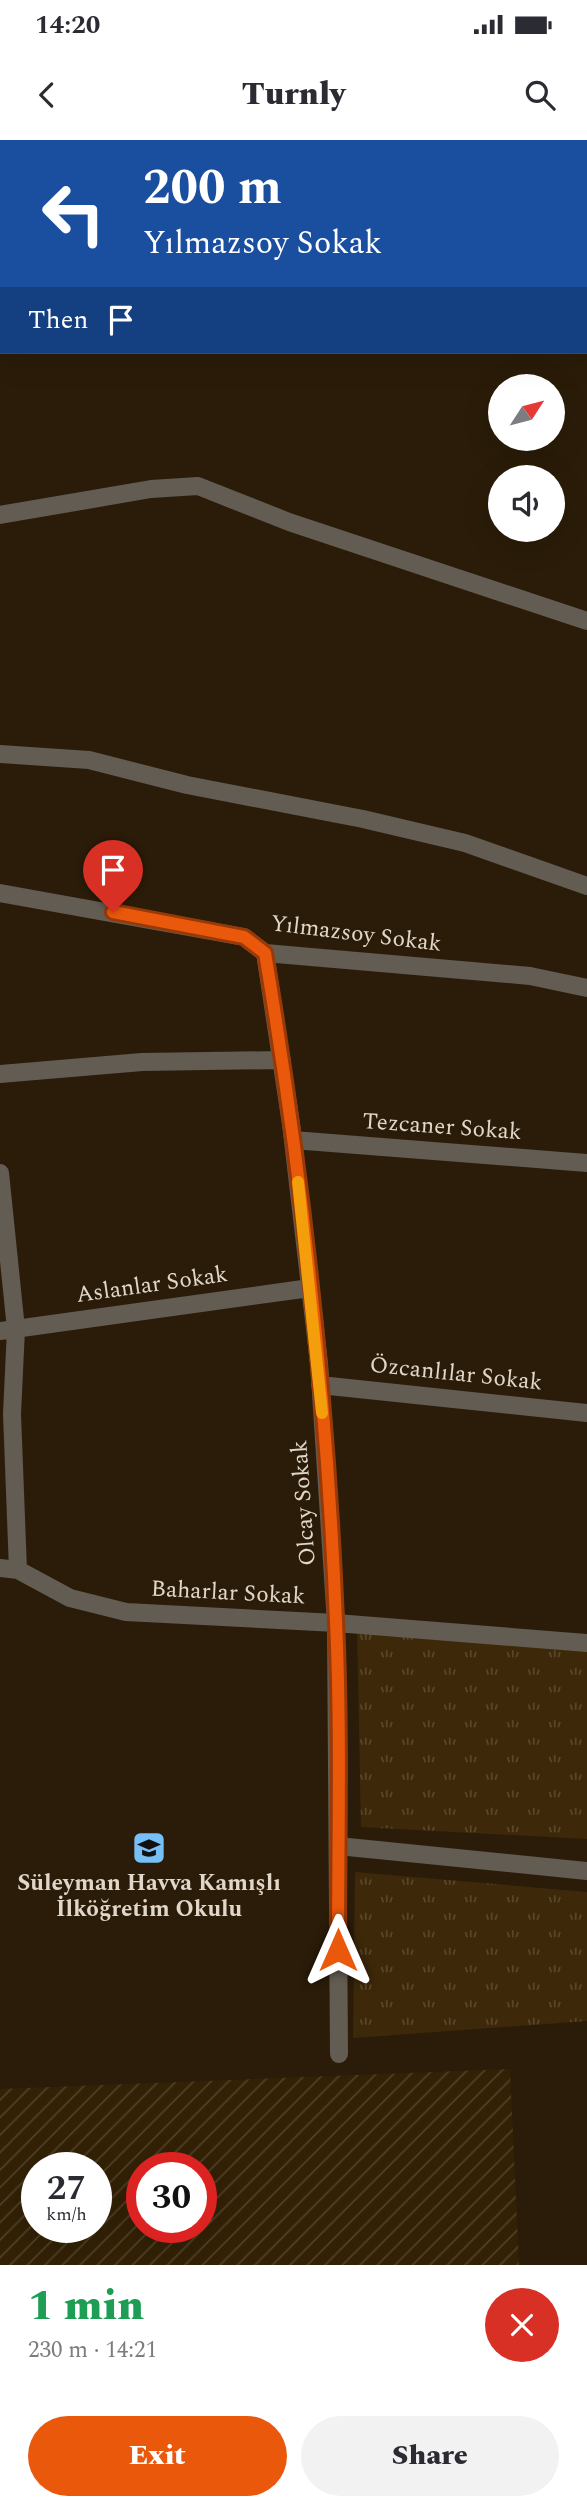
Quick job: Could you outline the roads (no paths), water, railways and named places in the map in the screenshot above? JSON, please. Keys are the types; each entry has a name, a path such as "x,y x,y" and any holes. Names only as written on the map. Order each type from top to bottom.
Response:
{"street":[{"path":"0,515 151,489 198,486 289,522 587,621"},
{"path":"0,754 89,760 187,785 363,819 465,843 587,886"},
{"name":"Yılmazsoy Sokak","path":"0,893 244,937 265,953 530,976 587,988"},
{"name":"Olcay Sokak","path":"265,953 293,1140 310,1287 320,1385 336,1623 339,2054"},
{"path":"0,1074 142,1062 282,1060"},
{"name":"Tezcaner Sokak","path":"293,1140 587,1163"},
{"path":"0,1173 12,1414 9,1569"},
{"name":"Aslanlar Sokak","path":"8,1330 310,1287"},
{"name":"Özcanlılar Sokak","path":"320,1385 587,1413"},
{"name":"Baharlar Sokak","path":"9,1569 70,1598 126,1612 336,1623 587,1643"},
{"path":"338,1846 587,1871"}],"place":[{"name":"Süleyman Havva Kamışlı İlköğretim Okulu","path":"149,1848"}]}
